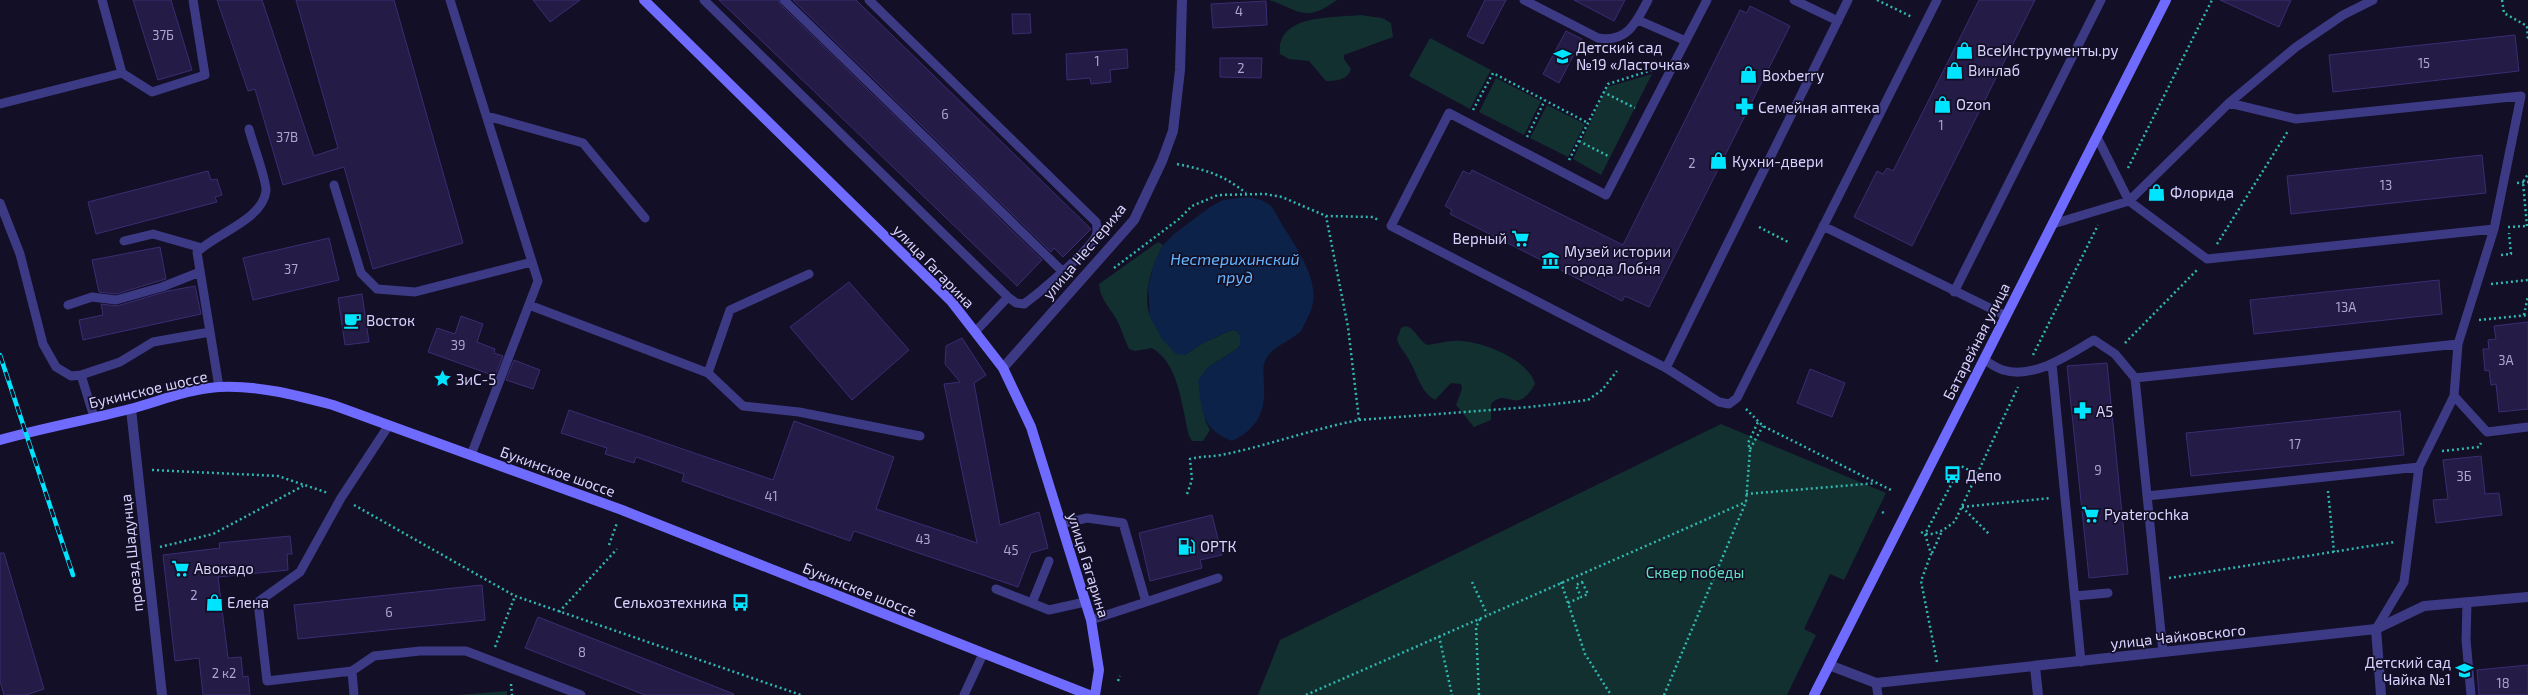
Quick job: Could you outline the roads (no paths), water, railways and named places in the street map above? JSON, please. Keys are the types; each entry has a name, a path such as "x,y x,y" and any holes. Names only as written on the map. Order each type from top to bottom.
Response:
{"main road":[{"name":"улица Гагарина","path":"644,0 951,301 1003,368 1031,427 1091,620 1099,670 1096,695"},
{"name":"Батарейная улица","path":"1814,695 2166,0"},
{"name":"Букинское шоссе","path":"0,440 131,408 186,392 219,387 254,389 296,395 333,405 622,510 1089,695"}],"street":[{"name":"улица Нестериха","path":"1003,368 1134,220 1162,161 1174,131 1180,70 1182,0"},
{"name":"проезд Шадунца","path":"131,408 162,695"},
{"name":"улица Чайковского","path":"1829,665 1876,683 1940,677 2376,629 2424,606 2528,597"},
{"path":"2376,629 2381,695"},
{"path":"2035,667 2038,695"}],"lane":[{"path":"102,0 122,73 152,92 205,75 193,0"},
{"path":"450,0 538,280 471,455"},
{"path":"704,0 1008,297 1016,303 1024,304 1062,272 1095,238 1098,230 1096,222 869,0"},
{"path":"784,0 1062,272"},
{"path":"1524,0 1598,38 1607,39 1623,36 1630,31 1638,20 1648,0"},
{"path":"1707,0 1606,195 1449,113 1391,226 1666,368 1718,402 1729,404 1737,398 1937,0"},
{"path":"1794,0 1838,22"},
{"path":"1666,368 1848,0"},
{"path":"1954,292 2101,0"},
{"path":"2053,224 2130,202 2229,103 2296,47 2343,15 2373,0"},
{"path":"1638,20 1686,42"},
{"path":"0,104 122,73"},
{"path":"2229,103 2296,119 2521,96 2494,229 2458,344 2454,396 2419,467 2404,582 2376,629"},
{"path":"487,116 583,143 645,218"},
{"path":"219,387 197,252 209,240 260,209 266,191 249,129"},
{"path":"2097,137 2130,202 2207,259 2494,229"},
{"path":"334,185 361,273 377,289 414,292 532,262"},
{"path":"0,203 20,254 43,344 56,367 71,376 81,375 120,362 153,342 210,332"},
{"path":"1823,226 1954,292 2006,316"},
{"path":"124,241 154,234 202,248"},
{"path":"68,305 92,297 116,300 162,287 200,272"},
{"path":"708,373 730,310 809,274"},
{"path":"975,332 1008,297"},
{"path":"529,305 708,373 743,406 799,412 920,436"},
{"path":"1984,360 2003,370 2034,371 2052,364 2094,340 2115,354 2135,378 2163,652"},
{"path":"2135,378 2458,344"},
{"path":"2052,364 2081,662"},
{"path":"81,375 94,417"},
{"path":"2454,396 2486,432 2528,427"},
{"path":"389,425 341,498 300,572 258,602 266,681 352,671 374,656 420,651 466,651 580,695"},
{"path":"2147,496 2419,467"},
{"path":"1061,524 1087,518 1123,523 1146,602"},
{"path":"1032,603 1049,561"},
{"path":"1091,620 1218,578"},
{"path":"996,589 1050,610 1085,602"},
{"path":"2075,596 2108,593"},
{"path":"2467,602 2466,640 2471,695"},
{"path":"964,695 983,654"},
{"path":"352,671 354,695"},
{"path":"1876,683 1878,695"}],"water":[{"name":"Нестерихинский пруд","path":"1247,197 1265,202 1274,210 1307,267 1313,290 1313,302 1310,313 1300,332 1271,352 1265,361 1263,374 1264,395 1261,412 1253,426 1240,437 1232,441 1214,430 1204,417 1200,401 1198,380 1207,368 1237,349 1240,345 1240,335 1237,331 1232,330 1203,343 1185,355 1176,354 1162,339 1150,317 1148,287 1154,263 1163,245 1174,234 1210,207 1223,200"}],"railway":[{"path":"0,355 73,575"}],"place":[{"name":"ВсеИнструменты.ру","path":"1964,50"},
{"name":"Детский сад №19 «Ласточка»","path":"1563,56"},
{"name":"Винлаб","path":"1955,70"},
{"name":"Boxberry","path":"1749,75"},
{"name":"Ozon","path":"1943,104"},
{"name":"Семейная аптека","path":"1745,107"},
{"name":"Кухни-двери","path":"1719,161"},
{"name":"Флорида","path":"2157,192"},
{"name":"Верный","path":"1520,238"},
{"name":"Музей истории города Лобня","path":"1551,260"},
{"name":"Восток","path":"353,320"},
{"name":"ЗиС-5","path":"443,379"},
{"name":"А5","path":"2083,411"},
{"name":"Депо","path":"1953,475"},
{"name":"Pyaterochka","path":"2091,514"},
{"name":"ОРТК","path":"1187,546"},
{"name":"Авокадо","path":"181,568"},
{"name":"Елена","path":"214,602"},
{"name":"Сельхозтехника","path":"740,602"},
{"name":"Детский сад Чайка №1","path":"2464,671"}],"park label":[{"name":"Сквер победы","path":"1695,572"}]}
